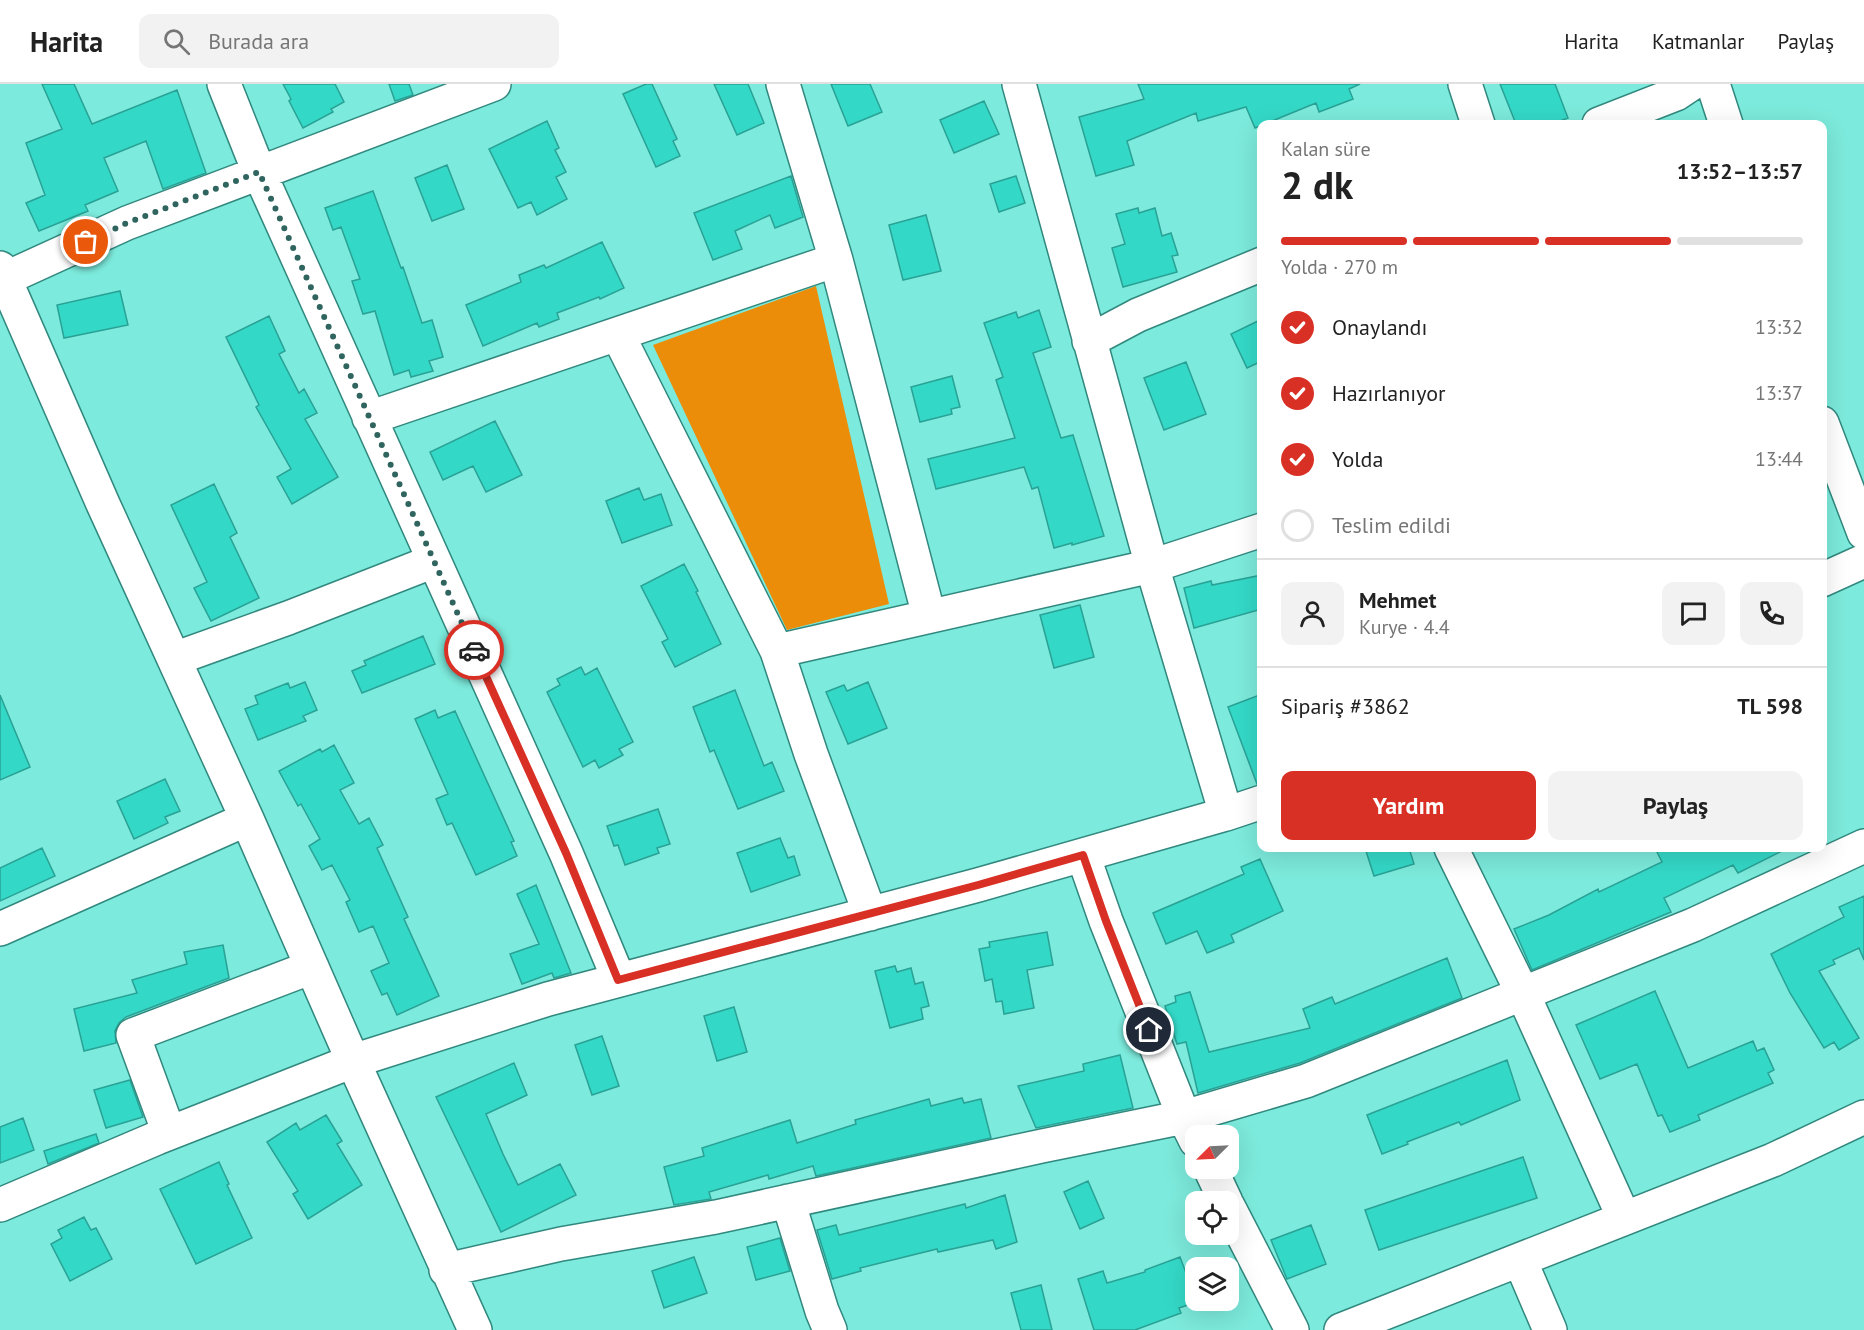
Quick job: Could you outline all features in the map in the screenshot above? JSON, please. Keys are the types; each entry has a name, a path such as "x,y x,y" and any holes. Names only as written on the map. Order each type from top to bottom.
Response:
{"street":[{"path":"224,84 259,172 566,853 618,980"},
{"path":"475,1330 446,1270 247,819 2,276 127,223 495,84"},
{"path":"783,84 836,260 929,616"},
{"path":"1019,84 1152,566 1226,814"},
{"path":"1465,84 1477,120"},
{"path":"1609,120 1676,94 1691,84"},
{"path":"1713,84 1724,120"},
{"path":"369,418 836,260"},
{"path":"1089,341 1138,315 1257,266"},
{"path":"618,335 777,651 870,914"},
{"path":"1827,436 1864,533"},
{"path":"777,651 1152,566 1257,532"},
{"path":"174,659 288,618 434,561"},
{"path":"1827,578 1864,561"},
{"path":"0,1205 169,1133 353,1061 548,999 870,914 1257,804"},
{"path":"0,928 247,819"},
{"path":"1200,1125 1693,925 1864,846"},
{"path":"1453,852 1523,994 1624,1218"},
{"path":"1083,855 1106,921 1188,1125"},
{"path":"169,1133 133,1035 312,968"},
{"path":"1341,1330 1773,1160 1864,1117"},
{"path":"446,1270 561,1244 716,1217 1042,1146 1185,1130"},
{"path":"788,1201 822,1311 831,1330"},
{"path":"1239,1227 1292,1330"},
{"path":"1520,1260 1550,1330"}],"shaded area":[{"path":"816,286 889,604 787,630 653,345"}],"building":[{"path":"42,84 74,84 92,124 177,90 206,173 163,189 146,141 104,158 118,191 85,205 88,211 39,231 26,203 45,195 26,143 62,129"},
{"path":"283,84 335,84 344,102 331,109 333,112 303,128"},
{"path":"389,84 409,84 413,95 395,101"},
{"path":"646,84 652,84 677,139 673,141 680,156 656,167 623,94"},
{"path":"714,84 748,84 764,123 737,135"},
{"path":"831,84 870,84 882,112 848,126"},
{"path":"1138,84 1360,84 1349,89 1353,99 1319,112 1316,103 1275,120 1257,120 1255,128 1246,107 1198,121 1196,113 1127,141 1134,165 1096,176 1079,117 1144,99"},
{"path":"1500,84 1555,84 1568,118 1514,120"},
{"path":"984,101 999,134 954,153 940,120"},
{"path":"547,121 559,148 555,150 566,172 556,177 567,199 537,215 531,202 518,208 489,149"},
{"path":"447,165 464,209 432,221 415,178"},
{"path":"791,176 803,217 775,228 770,215 735,231 742,249 713,260 694,213"},
{"path":"1016,176 1025,203 999,212 990,184"},
{"path":"373,191 422,323 432,320 443,357 429,361 433,371 411,377 409,370 394,375 375,311 363,314 352,281 360,279 341,227 333,230 325,208"},
{"path":"1138,208 1139,213 1155,208 1162,236 1171,233 1178,255 1172,256 1177,272 1123,287 1112,248 1125,244 1116,214"},
{"path":"926,215 941,271 903,280 889,225"},
{"path":"602,242 624,288 600,299 599,297 557,313 559,319 539,327 537,323 483,346 466,305 521,282 519,275 544,265 546,268"},
{"path":"120,291 128,325 64,338 57,305"},
{"path":"1039,310 1051,347 1033,353 1061,438 1073,435 1104,536 1054,548 1038,487 1032,489 1024,467 936,489 928,459 1015,438 996,380 1003,377 984,323 1016,312 1018,318"},
{"path":"269,316 285,351 279,354 299,393 304,389 317,413 305,419 338,477 292,504 277,477 291,469 256,407 259,405 226,337"},
{"path":"1257,321 1257,363 1247,368 1231,334"},
{"path":"1186,362 1206,414 1164,430 1144,378"},
{"path":"952,376 960,407 951,409 952,414 920,422 911,387"},
{"path":"495,421 522,475 486,492 473,466 443,480 430,452"},
{"path":"214,484 237,533 230,537 259,598 211,621 194,588 207,582 171,505"},
{"path":"639,488 644,500 661,494 672,525 622,543 606,501"},
{"path":"684,564 721,644 675,667 662,642 668,639 641,586"},
{"path":"1257,576 1257,610 1194,628 1184,588 1211,581 1212,585"},
{"path":"1080,605 1094,657 1054,668 1040,615"},
{"path":"423,636 435,664 362,693 352,671 366,665 364,661"},
{"path":"581,667 585,675 597,668 633,742 619,749 623,755 599,768 595,760 583,767 547,692 560,685 557,679"},
{"path":"305,682 317,710 303,716 306,721 258,740 245,709 258,704 255,696 288,683 290,688"},
{"path":"868,682 887,728 848,744 826,692 844,685 847,691"},
{"path":"735,690 764,766 772,762 784,791 738,809 714,750 710,752 693,707"},
{"path":"0,695 30,767 0,780"},
{"path":"1257,696 1257,784 1228,707"},
{"path":"435,710 438,718 455,711 514,841 511,842 517,856 476,875 452,823 447,825 436,799 448,794 415,719"},
{"path":"334,745 354,783 340,790 359,824 369,818 383,845 377,848 408,917 404,919 439,996 397,1015 387,993 382,995 371,971 389,963 373,926 359,932 346,902 350,900 332,865 322,870 309,846 320,839 301,804 298,806 279,771 320,749 322,752"},
{"path":"165,779 180,811 165,817 168,823 134,839 117,801"},
{"path":"658,809 670,844 657,848 659,853 625,865 618,845 614,846 607,826"},
{"path":"780,838 788,858 794,856 800,875 751,892 737,853"},
{"path":"42,848 55,876 0,901 0,868"},
{"path":"1366,852 1410,852 1414,864 1374,876"},
{"path":"1657,852 1780,852 1738,873 1733,865 1664,898 1671,912 1532,970 1514,929 1662,862"},
{"path":"1260,859 1283,911 1231,935 1234,942 1207,953 1197,931 1166,944 1153,913 1244,874 1241,867"},
{"path":"536,885 571,973 554,978 552,973 522,984 510,954 539,944 517,894"},
{"path":"1864,896 1864,960 1859,948 1833,960 1835,964 1819,971 1859,1038 1839,1050 1834,1042 1824,1048 1790,993 1771,954 1844,917 1839,907"},
{"path":"1047,932 1053,965 1027,970 1034,1008 1004,1014 1002,1001 996,1002 992,979 985,981 979,949 990,947 989,942"},
{"path":"223,945 229,978 126,1017 115,1031 116,1043 84,1051 74,1009 137,993 132,980 187,964 184,952"},
{"path":"1447,958 1462,998 1300,1063 1198,1093 1186,1042 1177,1044 1165,1006 1176,1002 1175,996 1190,992 1209,1052 1310,1028 1303,1009 1332,997 1335,1004"},
{"path":"895,966 897,972 911,968 915,984 923,982 929,1006 921,1008 923,1019 890,1028 875,971"},
{"path":"1655,991 1688,1068 1753,1041 1757,1051 1764,1048 1774,1070 1768,1073 1773,1083 1698,1115 1700,1120 1670,1132 1662,1115 1658,1116 1637,1064 1600,1079 1576,1025"},
{"path":"734,1007 747,1052 717,1061 704,1016"},
{"path":"602,1036 619,1086 592,1095 575,1045"},
{"path":"1120,1055 1133,1108 1036,1128 1018,1086 1084,1071 1083,1064"},
{"path":"1507,1060 1520,1100 1461,1125 1459,1122 1407,1142 1408,1144 1382,1154 1367,1115"},
{"path":"514,1063 527,1095 486,1114 503,1154 518,1185 560,1164 576,1195 501,1232 436,1097"},
{"path":"130,1080 143,1117 106,1128 94,1090"},
{"path":"962,1098 964,1103 981,1099 991,1138 816,1176 813,1166 769,1179 768,1175 709,1192 711,1199 674,1205 664,1167 704,1156 702,1148 790,1120 797,1143 856,1124 855,1120 929,1099 931,1106"},
{"path":"326,1115 342,1141 337,1144 362,1185 308,1219 293,1194 298,1191 267,1142 296,1123 300,1130"},
{"path":"23,1118 34,1150 0,1163 0,1127"},
{"path":"96,1134 99,1143 48,1164 44,1151"},
{"path":"1523,1157 1537,1198 1379,1250 1365,1210"},
{"path":"219,1162 229,1184 227,1185 252,1238 196,1264 160,1189"},
{"path":"1088,1181 1104,1218 1080,1229 1064,1192"},
{"path":"1005,1195 1017,1242 996,1249 993,1240 938,1252 937,1249 860,1268 861,1271 832,1279 817,1230 836,1225 839,1235 965,1204 966,1208"},
{"path":"84,1217 91,1230 96,1228 112,1259 70,1281 51,1244 62,1238 58,1230"},
{"path":"1311,1225 1326,1264 1287,1279 1271,1240"},
{"path":"780,1238 790,1271 756,1280 747,1247"},
{"path":"694,1257 707,1293 664,1308 652,1271"},
{"path":"1180,1257 1185,1270 1185,1306 1179,1308 1181,1313 1135,1330 1094,1330 1078,1279 1103,1271 1107,1283 1145,1272 1145,1270"},
{"path":"1041,1285 1052,1330 1021,1330 1011,1293"}],"way so far":[{"path":"86,242 127,223 259,172 474,650"}],"route":[{"path":"474,650 566,853 618,980 1083,855 1149,1030"}]}
